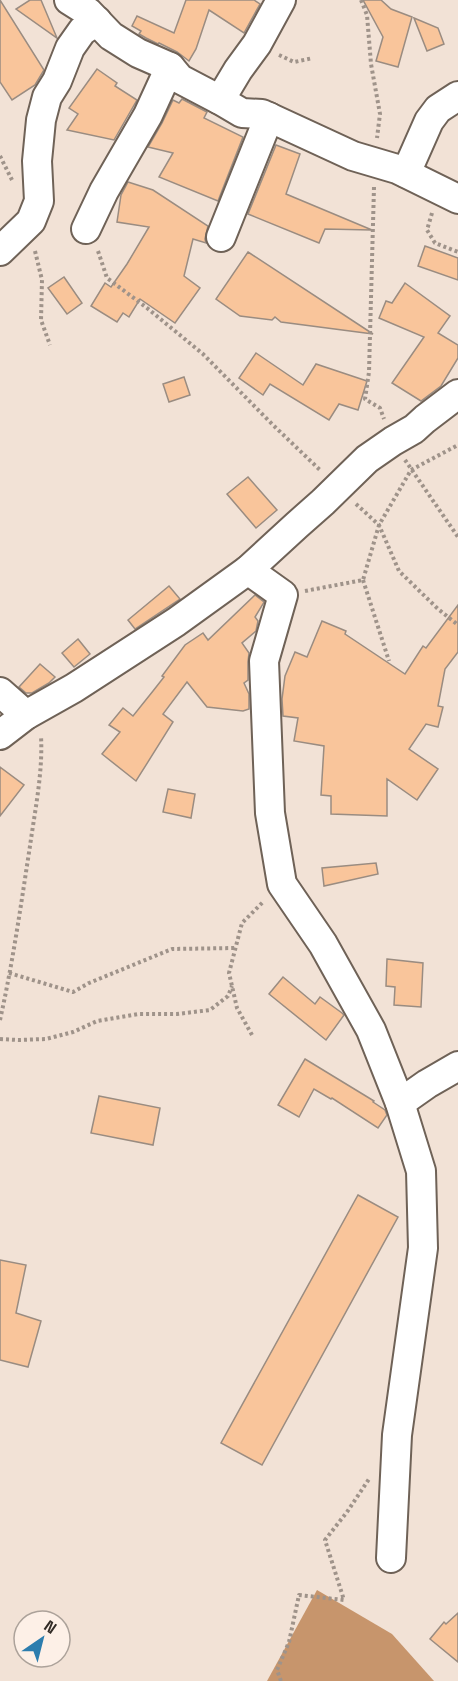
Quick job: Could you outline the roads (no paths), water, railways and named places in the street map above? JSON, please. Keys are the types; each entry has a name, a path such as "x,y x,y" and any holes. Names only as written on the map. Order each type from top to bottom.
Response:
{"street":[{"path":"220,99 257,44 281,0"},
{"path":"73,1 111,36 138,53 170,67 180,80 220,99 242,113 262,114 352,156 406,173 449,194"},
{"path":"0,251 31,221 39,201 37,161 41,120 47,97 57,81 70,48 82,31 97,21"},
{"path":"86,229 104,190 148,115 170,67"},
{"path":"406,173 429,121 438,109 458,96"},
{"path":"221,237 269,117"},
{"path":"0,735 26,715 75,688 176,622 248,570 367,459 414,429 458,394"},
{"path":"248,570 283,595 264,661 270,813 282,884 323,945 371,1030 400,1103 421,1171 423,1248 397,1435 391,1558"},
{"path":"0,692 26,715"},
{"path":"400,1103 458,1066"}]}
